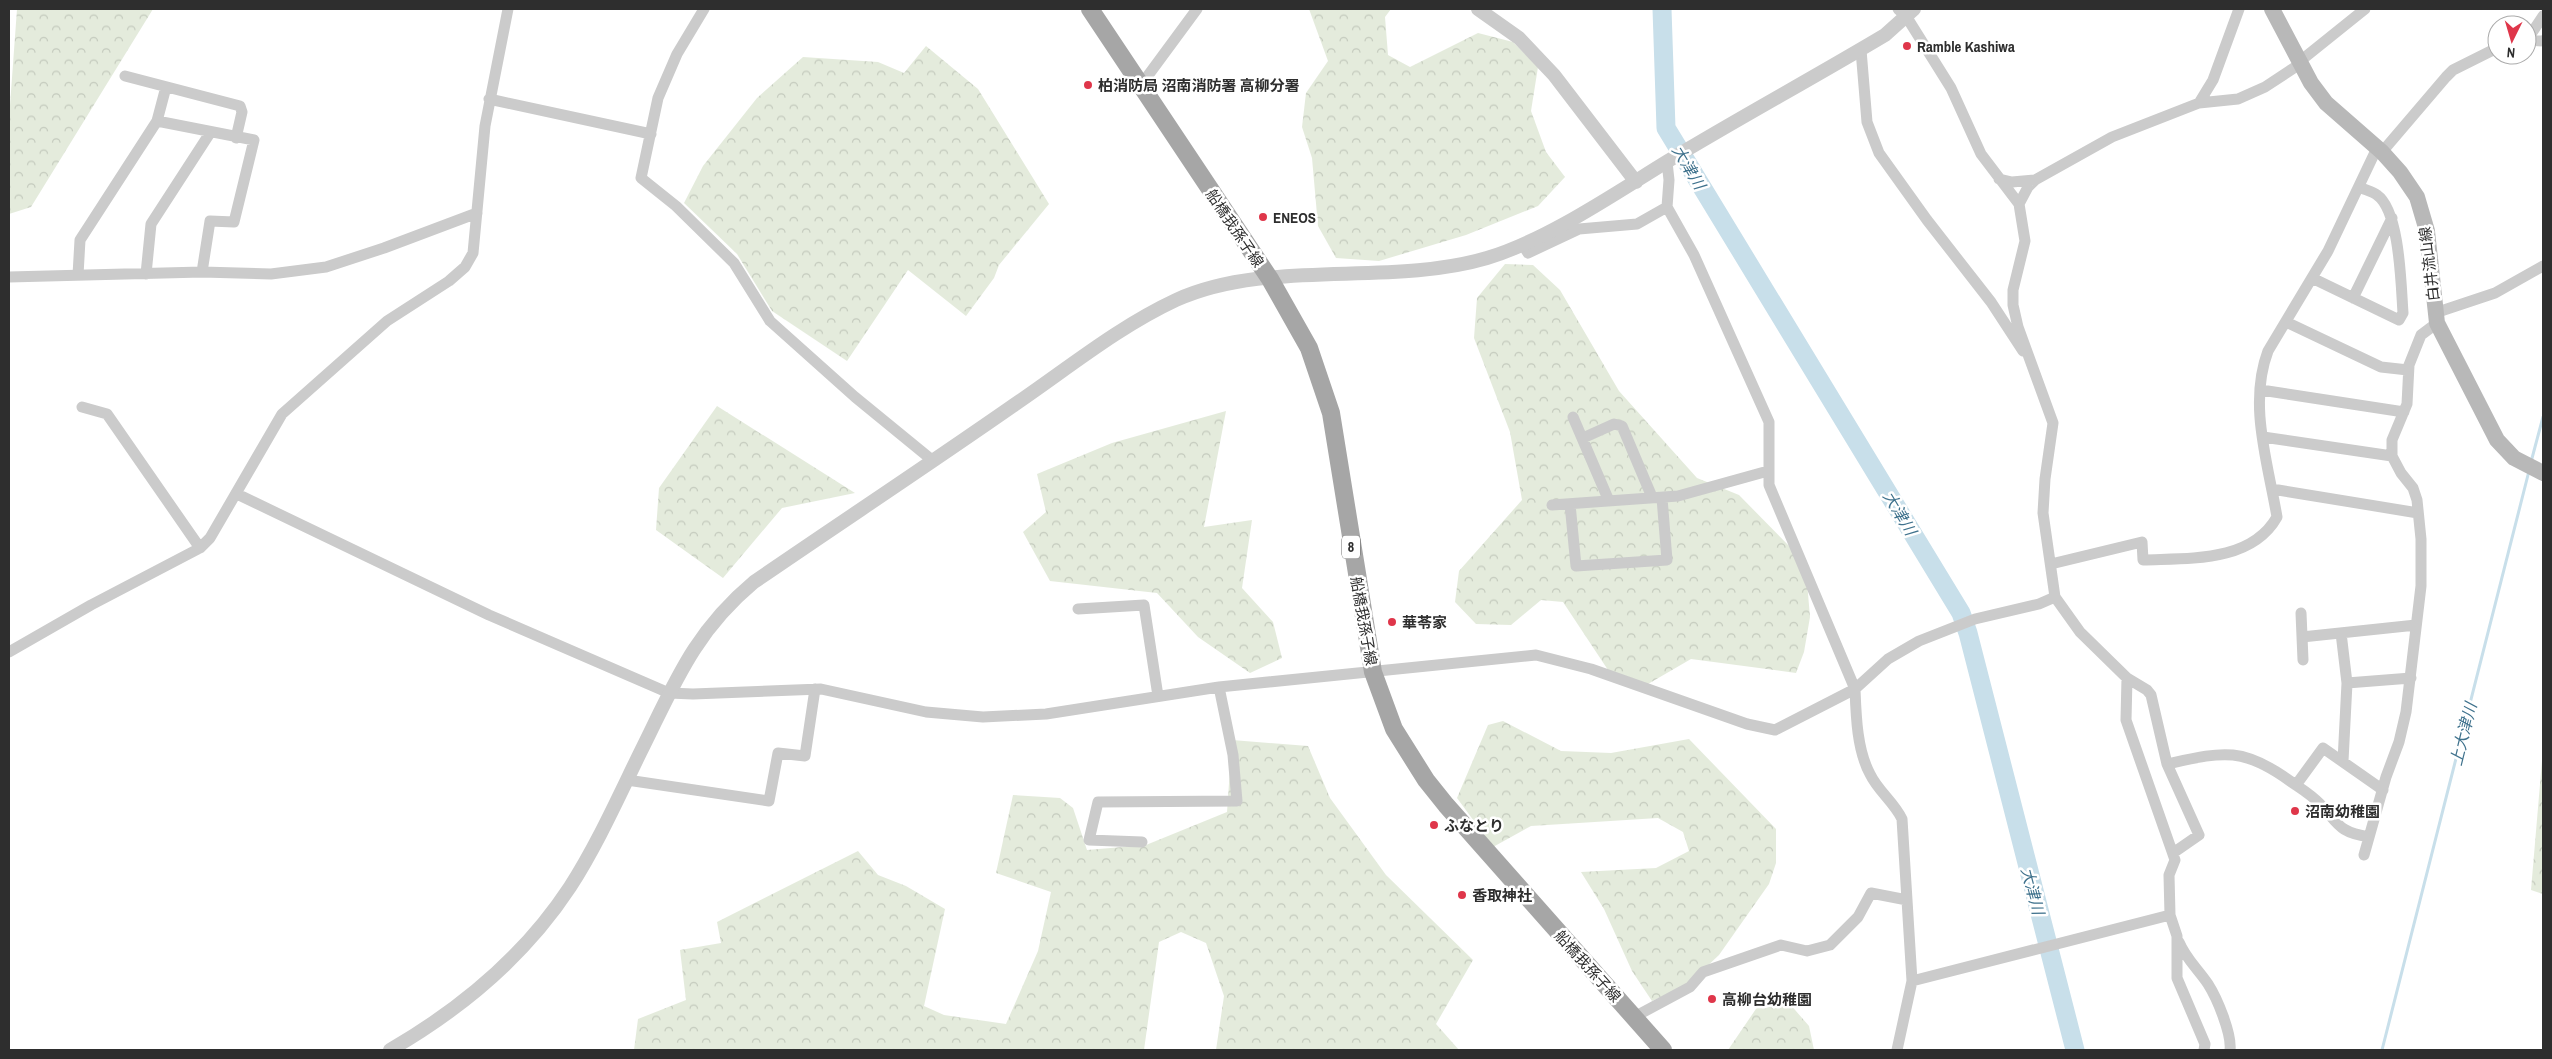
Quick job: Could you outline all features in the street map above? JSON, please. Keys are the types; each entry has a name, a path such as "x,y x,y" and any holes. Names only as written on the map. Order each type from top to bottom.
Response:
{"main road":[{"name":"船橋我孫子線","path":"1090,9 1270,279 1309,348 1330,413 1373,672 1394,730 1426,780 1663,1050"},
{"name":"白井流山線","path":"2272,9 2299,63 2326,103 2380,150 2400,172 2417,197 2427,231 2436,318 2497,440 2514,458 2543,473"}],"street":[{"path":"9,652 91,605 200,548 210,538 237,494 282,414 388,321 449,281 465,267 473,253 489,100 508,9"},
{"path":"704,9 677,54 662,89 651,122 651,134 641,178 676,206 734,263 770,321 855,397 932,460"},
{"path":"1141,85 1197,9"},
{"path":"1478,9 1518,38 1554,75 1636,182"},
{"path":"2199,103 2213,80 2239,9"},
{"path":"2019,204 2028,187 2035,180 2112,137 2199,103 2238,99 2265,87 2299,63 2365,9"},
{"path":"390,1050 434,1024 470,998 513,959 540,929 570,888 588,856 669,693 699,640 731,601 754,582 932,460 1112,338 1176,300 1237,284 1270,279 1415,271 1452,266 1485,259 1523,244 1636,182 1708,138 1861,50 1885,35 1906,11 1951,88 1982,154 2019,204 2025,241 2013,290 2013,305 2029,358 2053,423 2045,479 2043,513 2055,597 2086,639 2127,678 2147,690 2151,695 2167,764 2199,835 2174,854"},
{"path":"1861,50 1868,122 1879,153 1921,213 1969,271 2017,344 2029,358"},
{"path":"2051,564 2142,542 2143,560 2228,554 2260,536 2273,524 2277,517 2266,466 2259,411 2264,363 2268,351 2312,278 2380,150 2453,70 2487,53"},
{"path":"125,76 240,106 242,112 236,138"},
{"path":"78,275 80,240 157,121 166,87"},
{"path":"489,100 651,134"},
{"path":"157,121 210,133 254,140 234,222 210,221 202,272"},
{"path":"146,274 151,224 210,133"},
{"path":"1669,161 1667,207 1694,255 1769,422 1769,485 1855,689 1858,723 1869,773 1897,809 1902,819 1912,981 1897,1050"},
{"path":"1999,179 2012,182 2035,180"},
{"path":"2312,278 2399,320 2403,313 2396,237 2392,218 2378,195 2359,188"},
{"path":"1523,244 1528,253 1579,229 1638,224 1667,207"},
{"path":"9,277 202,272 271,274 326,266 384,248 477,212"},
{"path":"2353,298 2392,218"},
{"path":"2364,855 2399,742 2411,678 2421,586 2421,539 2417,500 2413,488 2401,474 2392,456 2392,440 2406,404 2408,370 2421,335 2436,318 2495,293 2543,266"},
{"path":"2286,322 2381,367 2408,370"},
{"path":"2261,390 2404,412"},
{"path":"82,407 107,414 200,548"},
{"path":"1573,418 1584,438 1609,501"},
{"path":"1570,504 1576,566 1668,560 1657,498 1622,426 1614,424 1584,438"},
{"path":"2263,437 2392,456"},
{"path":"1552,505 1678,496 1768,471"},
{"path":"2272,489 2418,512"},
{"path":"237,494 480,611 669,693 693,694 815,689 854,695 926,712 983,717 1081,710 1219,687 1536,655 1591,670 1707,710 1775,730 1855,689 1888,659 1919,641 1975,619 2038,604 2055,597"},
{"path":"1078,609 1144,605 1158,696"},
{"path":"2301,613 2303,660"},
{"path":"2302,637 2416,625"},
{"path":"2342,633 2347,683 2342,761"},
{"path":"2127,678 2129,689 2126,720 2174,854 2175,860 2169,876 2170,915 2184,955 2208,985 2230,1037 2230,1050"},
{"path":"2347,683 2411,678"},
{"path":"1142,842 1088,840 1098,802 1237,801 1233,755 1219,687"},
{"path":"627,780 769,801 778,753 806,756 815,689"},
{"path":"2296,785 2323,748 2383,790"},
{"path":"2167,764 2212,754 2235,754 2260,762 2320,803 2334,822 2352,834 2369,837"},
{"path":"1634,1017 1690,987 1703,972 1781,945 1807,951 1830,945 1858,916 1871,893 1907,900"},
{"path":"1912,981 2170,915"},
{"path":"2177,936 2177,978 2205,1044 2204,1050"}],"green space":[{"path":"17,9 153,9 31,207 9,214 9,119"},
{"path":"1309,9 1391,9 1385,17 1388,55 1410,67 1478,33 1513,42 1538,67 1531,111 1546,152 1565,177 1538,206 1466,235 1379,261 1336,258 1318,226 1312,158 1302,127 1306,93 1328,61"},
{"path":"926,46 978,89 1049,204 999,265 994,278 966,316 908,270 847,361 772,311 737,254 684,203 703,166 757,98 803,57 878,62 904,73"},
{"path":"1505,264 1533,265 1560,290 1619,391 1697,478 1739,495 1794,551 1807,582 1810,617 1804,652 1796,673 1691,659 1648,684 1608,670 1563,602 1541,600 1511,625 1476,624 1455,602 1459,571 1522,500 1510,432 1474,338 1477,298"},
{"path":"717,406 855,493 782,508 723,578 656,530 659,488"},
{"path":"1226,411 1204,527 1252,520 1242,588 1273,622 1282,658 1250,673 1198,637 1157,593 1050,581 1023,532 1046,512 1037,474 1112,443"},
{"path":"1503,721 1561,751 1611,753 1689,739 1776,829 1776,863 1769,884 1719,955 1687,985 1652,1001 1632,971 1604,909 1581,872 1656,868 1689,851 1683,832 1658,818 1531,826 1493,847 1457,798 1488,725"},
{"path":"1232,740 1308,746 1330,798 1386,875 1473,960 1436,1024 1459,1050 1216,1050 1224,996 1206,943 1181,932 1159,942 1144,1050 634,1050 638,1019 686,1000 680,950 721,943 717,922 858,851 878,875 906,886 945,909 924,1006 944,1015 1006,1024 1038,951 1051,892 996,873 1013,795 1060,798 1073,808 1087,850 1146,845 1227,812"},
{"path":"2543,749 2543,894 2531,890"},
{"path":"1760,1003 1789,1003 1809,1026 1814,1050 1728,1050"}],"waterway":[{"name":"大津川","path":"1662,9 1666,128 1961,613 1968,633 2075,1050"},
{"name":"上大津川","path":"2531,462 2543,417"},
{"name":"上大津川","path":"2382,1050 2529,471"}],"place":[{"name":"Ramble Kashiwa","path":"1907,46"},
{"name":"柏消防局 沼南消防署 高柳分署","path":"1088,85"},
{"name":"ENEOS","path":"1263,217"},
{"name":"華苓家","path":"1392,622"},
{"name":"沼南幼稚園","path":"2295,811"},
{"name":"ふなとり","path":"1434,825"},
{"name":"香取神社","path":"1462,895"},
{"name":"高柳台幼稚園","path":"1712,999"}]}
